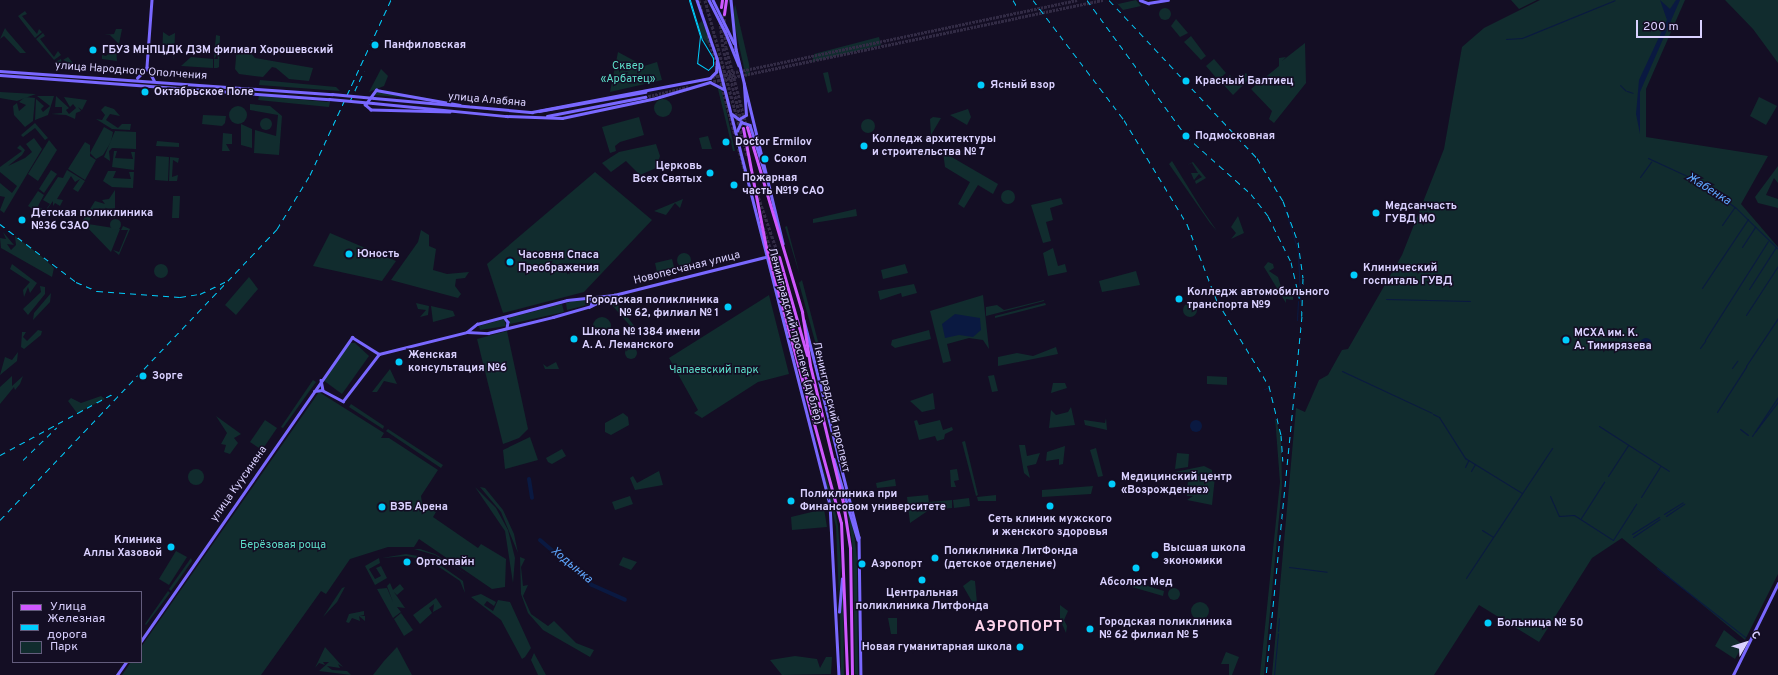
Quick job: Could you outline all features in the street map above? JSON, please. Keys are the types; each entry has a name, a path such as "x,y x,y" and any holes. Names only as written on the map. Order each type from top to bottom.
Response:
{"main road":[{"path":"152,0 147,67 149,75 156,81"},
{"name":"Ленинградский проспект (дублёр)","path":"697,0 717,58 726,91 765,257 830,504 838,626 839,675"},
{"path":"708,0 725,31 741,71"},
{"path":"713,0 736,49"},
{"path":"721,7 722,0"},
{"path":"724,14 726,0"},
{"path":"731,0 736,49 741,71"},
{"path":"1141,1 1168,0"},
{"name":"улица Алабяна","path":"260,88 532,112 710,78 716,72 717,58"},
{"path":"135,79 147,67"},
{"name":"улица Народного Ополчения","path":"0,71 260,88"},
{"name":"Ленинградский проспект (дублёр)","path":"741,71 786,255"},
{"name":"улица Народного Ополчения","path":"0,75 258,93"},
{"path":"730,108 736,118 746,116 743,77"},
{"name":"улица Алабяна","path":"258,93 464,112 543,117 591,113 710,82 726,91"},
{"path":"464,112 371,110 364,106 376,90 466,106"},
{"path":"532,112 573,108 645,92"},
{"path":"543,117 646,97"},
{"path":"737,139 738,125 747,122 770,188"},
{"name":"Ленинградский проспект","path":"847,675 844,553 837,504 810,400 766,247 745,127 786,255 802,312 810,364 834,458 849,537 853,675"},
{"name":"Новопесчаная улица","path":"471,331 477,324 586,296 614,295 765,257"},
{"path":"779,258 810,364"},
{"path":"774,259 810,400"},
{"name":"Новопесчаная улица","path":"471,331 506,329 589,308 614,295"},
{"path":"586,296 593,301 589,308"},
{"name":"Ленинградский проспект (дублёр)","path":"802,312 860,544 862,675"},
{"path":"504,317 509,326 506,329"},
{"path":"372,361 372,352 379,354 471,331"},
{"name":"улица Куусинена","path":"142,639 321,379 352,337 372,352"},
{"path":"313,392 323,391 339,401 345,401 372,361 379,354"},
{"path":"321,379 323,391"},
{"path":"834,458 860,544"},
{"path":"838,626 844,553"},
{"path":"1733,675 1778,583"},
{"path":"117,675 125,663"}],"green space":[{"path":"1114,0 1118,4 1136,0 1141,6 1123,10"},
{"path":"1511,0 1537,0 1519,9"},
{"name":"МСХА им. К. А. Тимирязева","path":"1540,0 1685,0 1646,89 1646,137 1768,156 1741,204 1778,247 1778,574 1745,640 1622,538 1592,558 1539,642 1479,605 1434,675 1272,675 1296,408 1305,412 1319,380 1328,375 1342,350 1348,349 1402,255 1444,149 1462,47 1484,28"},
{"path":"1725,0 1778,0 1778,63 1753,29"},
{"path":"735,4 749,64 750,74 746,77 733,18"},
{"path":"1163,8 1167,8 1171,14 1167,20 1163,20 1159,16 1159,12"},
{"path":"25,11 27,14 22,16 37,34 39,29 42,32 35,38 18,16"},
{"path":"1176,19 1188,33 1180,37 1171,26"},
{"path":"702,21 708,34 709,46 702,37 698,24"},
{"path":"5,28 26,53 20,53 4,36 0,39"},
{"path":"116,29 122,29 119,44 110,35 104,35 114,34"},
{"path":"163,32 169,36 175,33 174,60 172,44 171,48 165,44 162,58"},
{"path":"43,33 45,36 40,39 54,57 58,51 61,55 54,60 36,39"},
{"path":"216,35 220,36 219,67 217,68 214,68 214,59"},
{"path":"1191,36 1206,56 1201,60 1184,42"},
{"path":"879,37 881,45 812,62 814,54"},
{"name":"Красный Балтиец","path":"1305,43 1306,83 1274,123 1269,119 1272,111 1251,89 1279,66 1279,58 1286,57 1282,61"},
{"path":"237,46 245,47 255,58 313,68 309,81 289,79 276,68 272,67 263,77 239,74 235,69"},
{"path":"116,47 117,61 102,59 102,55 106,56"},
{"name":"Сквер «Арбатец»","path":"618,52 644,66 657,62 662,80 610,92"},
{"path":"68,57 73,63 68,68 77,64 75,71 61,69 55,62 61,59 63,68 70,63 63,60"},
{"path":"191,57 213,59 213,68 181,66"},
{"path":"1214,59 1226,73 1218,80 1206,66"},
{"path":"381,69 388,76 384,86 369,92"},
{"path":"828,72 832,91 828,93 823,73"},
{"path":"1246,73 1250,78 1233,95 1221,82 1230,75 1235,82"},
{"path":"260,80 336,87 340,91 259,85"},
{"path":"717,85 722,91 735,151 733,151"},
{"path":"375,91 417,96 435,100 375,95"},
{"path":"0,92 36,94 17,101 0,98"},
{"path":"37,96 54,96 48,115 35,120 36,99 44,106 41,109 43,112 50,106"},
{"path":"56,96 69,108 66,110 69,114 76,108 73,104 70,107 64,97 87,100 82,110 78,107 81,111 76,113 75,119 66,115 51,114 62,113 62,107 55,107"},
{"path":"259,96 330,102 329,107 258,100"},
{"path":"25,97 35,98 33,121 25,127 14,115 13,106 17,103 19,111 26,105 19,102"},
{"path":"1759,97 1777,106 1766,125 1750,116"},
{"path":"659,99 667,99 672,104 670,115 667,117 659,117 654,112 654,104"},
{"path":"250,104 270,106 282,116 279,155 254,153 255,130 276,136 278,115 250,110"},
{"path":"105,106 114,109 120,116 110,114 106,120 118,128 122,124 131,124 130,130 112,129 96,119 102,120 105,115 101,110"},
{"path":"234,106 242,106 247,111 245,122 242,124 234,124 229,119 229,111"},
{"path":"968,109 971,117 967,125 950,115"},
{"path":"203,115 226,116 225,123 222,126 202,124"},
{"path":"639,117 644,135 620,142 615,146 616,151 610,153 602,127"},
{"path":"933,117 941,118 931,135 930,119"},
{"path":"266,118 270,120 272,124 270,128 266,130 262,128 260,124 262,120"},
{"path":"865,119 871,119 875,123 875,129 871,133 865,133 861,129 861,123"},
{"path":"35,123 48,138 45,140 35,128 23,137 21,135"},
{"path":"241,124 252,129 252,148 241,145"},
{"path":"104,127 113,132 111,142 103,155 96,159 90,153"},
{"path":"115,131 136,132 136,149 112,148 109,151 110,161 104,157"},
{"path":"223,133 232,134 232,144 226,144 230,151 222,151"},
{"path":"708,136 712,149 702,149 699,138"},
{"path":"34,138 42,149 4,213 0,210 5,197 0,196 0,183 12,193 17,186 0,172 0,167 22,151 17,148 20,145 25,150 22,155 8,166 25,158 32,152 26,144"},
{"path":"49,140 57,150 38,181 28,174"},
{"path":"157,141 179,143 179,147 156,146"},
{"path":"85,142 90,145 90,156 96,160 85,180 68,169"},
{"path":"656,144 660,156 656,168 640,175 626,161 611,172 602,163 619,152"},
{"path":"114,151 117,151 115,158 133,159 131,152 135,152 134,170 112,167"},
{"path":"943,152 998,184 993,194 978,185 964,208 958,204 970,182 945,167"},
{"path":"156,156 169,157 168,181 155,180"},
{"path":"170,157 179,158 178,163 173,160 172,177 178,175 177,181 169,181"},
{"path":"1172,161 1201,208 1217,231 1169,164"},
{"path":"1193,162 1206,178 1196,184 1195,181 1202,177 1199,174 1194,180 1191,173 1198,173 1192,163 1187,165"},
{"path":"1778,166 1778,183 1774,178 1766,195 1778,199 1778,208 1758,203 1755,197"},
{"path":"51,170 57,174 44,193 39,189"},
{"path":"67,170 85,181 78,192 73,189 80,179 75,182 71,176 57,199 63,200 60,206 55,203 53,206 53,201 43,215 28,206 38,191 44,195 38,206 45,211 50,204 43,200 58,177 63,178"},
{"path":"108,171 116,171 113,178 131,179 129,172 134,172 133,188 112,187 103,181"},
{"path":"595,172 652,220 584,292 503,313 487,264"},
{"path":"115,190 115,218 93,213 88,224 120,229 111,252 82,222 95,201 105,204 102,200 109,199"},
{"path":"1008,190 1013,192 1015,197 1013,202 1008,204 1003,202 1001,197 1003,192"},
{"path":"173,196 180,196 179,218 172,218"},
{"path":"1061,198 1063,204 1050,208 1053,220 1046,222 1051,241 1043,243 1031,205"},
{"path":"683,199 680,208 675,203 666,215 654,211"},
{"path":"856,209 857,216 813,223 813,219"},
{"path":"1238,216 1244,233 1231,239 1236,233 1231,227"},
{"path":"115,218 119,220 121,224 119,228 115,230 111,228 109,224 111,220"},
{"path":"123,226 130,229 119,255 113,250 119,252 128,230 121,230"},
{"path":"787,226 800,276 785,227"},
{"path":"421,230 429,235 429,246 436,249 433,270 447,274 469,272 465,278 456,279 455,286 461,294 458,298 391,280 418,242"},
{"path":"3,232 14,245 7,244 11,250 16,245 15,236 41,256 54,268 52,277 1,248 0,238 6,239"},
{"name":"Юность","path":"330,233 396,261 382,281 313,266"},
{"path":"1053,248 1058,266 1065,264 1067,272 1048,276 1043,253"},
{"path":"684,253 689,255 691,260 689,265 684,267 679,265 677,260 679,255"},
{"path":"672,259 674,267 657,272 655,263"},
{"path":"1268,262 1273,264 1274,268 1269,271 1278,277 1283,294 1293,295 1293,300 1286,299 1286,303 1264,267"},
{"path":"12,264 37,283 30,293 28,287 24,297 23,290 30,282 10,269"},
{"path":"161,264 166,266 168,271 166,276 161,278 156,276 154,271 156,266"},
{"path":"905,264 908,273 883,279 881,270"},
{"path":"1136,271 1140,285 1102,292 1099,281"},
{"path":"249,277 258,289 236,315 225,305"},
{"path":"802,280 822,357 819,356 799,283"},
{"path":"914,284 917,293 902,297 901,293 880,300 878,291"},
{"path":"40,286 45,287 45,294 28,315 23,309 41,292"},
{"path":"51,293 50,302 33,320 34,313"},
{"name":"Чапаевский парк","path":"769,295 789,374 758,382 702,418 694,413 698,410 669,358"},
{"path":"983,295 989,349 983,340 969,338 947,344 951,361 943,363 930,311"},
{"path":"585,298 591,304 567,310 566,303"},
{"path":"1044,300 986,316 986,307 997,305 1004,310"},
{"path":"615,301 635,327 633,329 611,304"},
{"path":"416,303 429,306 428,315 420,317 426,310 418,309"},
{"path":"1045,303 1046,305 995,318 995,316"},
{"path":"1190,303 1195,305 1197,310 1195,315 1190,317 1185,315 1183,310 1185,305"},
{"path":"562,304 564,312 510,324 509,318"},
{"path":"431,306 453,311 455,316 433,322"},
{"path":"598,317 606,317 611,322 609,333 606,335 598,335 593,330 593,322"},
{"path":"504,319 506,326 480,330 479,326"},
{"path":"38,330 42,331 41,335 24,349 21,347 22,332 26,332 23,337 27,341"},
{"path":"929,330 931,339 895,348 891,345 892,340"},
{"path":"507,331 528,429 519,438 503,444 477,339"},
{"path":"349,343 355,343 369,356 342,394 323,380"},
{"path":"631,347 635,349 637,353 635,357 631,359 627,357 625,353 627,349"},
{"path":"1056,347 1058,354 998,366 998,357 1017,353 1033,356"},
{"path":"18,352 17,361 0,375 5,357 12,360"},
{"path":"556,362 559,369 545,369 543,364 547,367"},
{"path":"390,369 397,384 384,381 377,392 372,392"},
{"path":"994,375 998,391 992,392 988,376"},
{"path":"12,376 12,386 23,376 20,384 15,390 14,387 0,404 0,387"},
{"path":"1207,376 1227,377 1227,385 1207,384"},
{"path":"313,380 316,382 283,428 281,427"},
{"path":"1053,383 1065,383 1067,388 1051,393"},
{"name":"Берёзовая роща","path":"319,392 384,433 381,438 389,438 438,470 421,496 422,503 436,512 433,517 478,548 481,544 506,559 505,587 492,589 419,539 414,547 388,547 350,559 326,594 321,591 261,675 122,675 130,663 142,663 142,646"},
{"path":"933,393 935,409 922,412 910,401"},
{"path":"101,396 105,399 77,413 68,401 71,398 81,403"},
{"path":"351,404 384,426 383,429 349,407"},
{"path":"1071,407 1075,425 1049,428 1051,410 1056,415 1068,412"},
{"path":"623,413 628,417 629,425 611,435 605,432 605,423"},
{"path":"216,416 241,434 234,438 238,443 230,454 224,452 226,445 221,444 227,433"},
{"path":"1275,417 1281,437 1282,486 1264,675 1260,675 1280,482"},
{"path":"1106,418 1107,430 1085,425 1084,420 1105,423"},
{"path":"265,420 277,428 262,450 250,442"},
{"path":"917,420 919,425 940,420 943,430 952,427 953,430 945,434 944,439 937,441 935,436 919,440 914,421"},
{"path":"388,429 443,465 441,468 386,431"},
{"path":"530,437 538,460 505,469 503,450"},
{"path":"965,441 978,495 976,496 962,442"},
{"path":"1019,445 1025,445 1027,456 1040,453 1036,464 1027,466 1030,478 1024,473"},
{"path":"1065,446 1063,464 1059,465 1059,459 1046,461 1047,452"},
{"path":"1096,448 1103,476 1098,477 1090,450"},
{"path":"562,449 566,456 552,464 548,462 546,458"},
{"path":"1177,453 1189,454 1188,467 1175,469"},
{"path":"820,458 833,500 838,526 841,566 839,599 836,527"},
{"path":"1204,466 1212,470 1212,475 1175,472"},
{"path":"193,469 199,469 204,474 202,483 199,485 193,485 188,480 188,474"},
{"path":"957,469 959,480 954,481 956,487 951,487 950,470"},
{"path":"659,471 663,485 635,490 630,478 633,476 637,483"},
{"path":"1189,475 1215,477 1212,505 1187,500 1193,496 1187,496 1187,490 1194,488 1187,489 1188,482 1194,480 1188,481"},
{"path":"895,479 896,486 877,488 876,483"},
{"path":"1093,486 1091,494 1042,497 1042,490"},
{"path":"475,487 496,508 508,530 515,558 513,583 505,531"},
{"path":"480,487 485,488 503,510 514,534 518,553 501,512"},
{"path":"928,495 929,502 952,500 952,508 929,510 910,523 907,497"},
{"path":"996,495 996,501 978,501 977,497"},
{"path":"630,496 633,504 615,510 612,502"},
{"path":"969,498 970,506 954,508 953,500"},
{"path":"846,500 854,533 857,558 858,675 855,674 853,549"},
{"path":"824,509 827,527 792,530 791,517"},
{"path":"414,549 420,549 435,554 471,577 435,555"},
{"path":"176,551 187,557 169,585 159,579"},
{"path":"406,554 424,557 443,567 463,581 465,593 460,581 430,561 406,556 382,558"},
{"path":"520,557 525,559 521,567 523,586 528,585 523,596 531,614 548,626 554,621 576,643 594,650 590,657 543,630 528,613 521,594"},
{"path":"623,557 637,562 631,570 619,565"},
{"path":"191,558 192,561 171,591 169,589"},
{"path":"379,558 380,563 369,569 375,579 381,576 376,568 381,566 387,578 375,585 365,566"},
{"path":"971,580 975,581 977,603 974,605 963,586"},
{"path":"1132,581 1164,591 1163,596 1132,587"},
{"path":"390,583 393,590 400,584 404,589 397,595 394,592 405,608 397,607 401,612 393,618 377,589 387,588 393,602 387,586"},
{"path":"345,587 337,602 323,617 342,588"},
{"path":"843,587 844,675 841,675 840,614"},
{"path":"1172,588 1176,588 1180,594 1176,600 1172,600 1168,596 1168,592"},
{"path":"168,591 170,593 146,625 145,624"},
{"path":"481,594 496,602 494,606 487,601 484,605 493,611 498,600 510,602 531,648 522,659 501,620 471,597"},
{"path":"436,598 442,607 433,612 434,604 429,608 432,613 420,624 413,615"},
{"path":"1200,602 1204,603 1208,607 1208,615 1204,619 1200,620 1196,619 1192,615 1191,611 1192,607 1196,603"},
{"path":"1060,605 1068,611 1064,620 1067,626 1066,633 1060,619"},
{"path":"364,611 364,615 360,616 365,616 365,621 359,616 360,621 352,618 349,623 346,622 349,614"},
{"path":"401,613 413,630 404,636 394,619"},
{"path":"888,618 897,618 897,634 891,634"},
{"path":"1724,630 1743,645 1735,659 1715,646"},
{"path":"325,647 343,667 338,664 340,668 327,666 332,670 347,671 351,675 319,671 329,662 323,662 325,665 319,663 315,668"},
{"path":"397,647 412,675 373,675 384,661"},
{"path":"1226,652 1239,657 1232,675 1229,675 1229,664 1221,664"},
{"path":"534,653 546,675 538,675 531,660"},
{"path":"795,656 817,659 820,668 826,657 832,657 831,674 782,675 770,660"}],"water":[{"path":"1660,0 1670,9 1676,0 1680,0 1640,92 1640,134 1636,114 1639,80 1667,20"},
{"path":"955,314 980,318 981,330 973,337 959,335 945,338 942,324"},
{"path":"1646,338 1650,340 1652,344 1650,348 1646,350 1642,348 1640,344 1642,340"},
{"path":"1198,420 1201,421 1201,431 1194,432 1191,431 1190,424 1191,421"}],"waterway":[{"path":"1506,39 1522,38 1615,0"},
{"path":"1620,85 1626,91"},
{"path":"1627,91 1633,93"},
{"name":"Жабенка","path":"1648,158 1700,182 1736,208 1778,249"},
{"path":"1640,177 1651,162"},
{"path":"1722,225 1734,208"},
{"path":"1285,209 1298,251 1300,301"},
{"path":"1702,288 1748,219"},
{"path":"1742,247 1755,227"},
{"path":"1705,340 1768,241"},
{"path":"1749,289 1776,247"},
{"path":"1746,315 1778,266"},
{"path":"1386,299 1470,301"},
{"path":"1297,320 1298,301"},
{"path":"1746,366 1778,318"},
{"path":"1700,348 1705,341"},
{"path":"1732,368 1737,361"},
{"path":"1717,412 1746,367"},
{"path":"1342,371 1432,413"},
{"path":"1752,436 1778,397"},
{"path":"1755,432 1778,401"},
{"path":"1433,414 1439,417 1465,458 1522,493"},
{"path":"1599,426 1669,471"},
{"path":"1740,429 1748,435"},
{"path":"1608,476 1628,445"},
{"path":"1466,578 1552,448"},
{"path":"1465,467 1468,461"},
{"path":"1471,471 1475,464"},
{"path":"1641,497 1660,466"},
{"name":"Ходынка","path":"529,479 532,498"},
{"path":"1581,518 1604,482"},
{"path":"1550,496 1559,516 1574,515 1613,540 1636,504"},
{"path":"1664,514 1683,502"},
{"path":"1666,516 1684,504"},
{"path":"1632,534 1659,517"},
{"path":"1633,537 1660,519"},
{"path":"1482,530 1493,537"},
{"name":"Ходынка","path":"540,540 592,585 625,600"},
{"path":"1289,567 1327,572"},
{"path":"1657,568 1745,637"},
{"path":"1278,631 1279,618"},
{"name":"Ходынка","path":"1274,675 1278,633"}],"tunnel":[{"path":"699,0 702,12"},
{"path":"705,0 747,155"},
{"path":"712,77 1077,0"},
{"path":"710,82 1104,0"},
{"path":"724,14 726,47 746,125"},
{"path":"720,21 723,48 743,128"},
{"path":"708,35 747,180"},
{"path":"645,97 688,87"},
{"path":"757,193 779,257"},
{"path":"763,227 774,259"}],"tram line":[{"path":"689,0 700,36 697,63 708,70 713,65 713,58 702,40 690,0"}],"railway":[{"path":"0,520 277,229 310,175 391,0"},
{"path":"1013,0 1016,5"},
{"path":"1033,0 1124,120 1187,224 1217,301 1269,386 1281,435 1283,461"},
{"path":"1087,0 1186,136 1251,194 1268,216 1291,262 1299,298"},
{"path":"1109,0 1257,158 1283,201 1298,242 1303,278 1302,316 1266,675"},
{"path":"350,101 364,71"},
{"path":"0,224 76,282 97,291 180,297 200,294 225,282"},
{"path":"0,455 114,393"},
{"path":"23,460 57,427"}],"place":[{"name":"Панфиловская","path":"375,45"},
{"name":"ГБУЗ МНПЦДК ДЗМ филиал Хорошевский","path":"93,50"},
{"name":"Красный Балтиец","path":"1186,81"},
{"name":"Ясный взор","path":"981,85"},
{"name":"Октябрьское Поле","path":"145,92"},
{"name":"Подмосковная","path":"1186,136"},
{"name":"Doctor Ermilov","path":"726,142"},
{"name":"Колледж архитектуры и строительства № 7","path":"864,146"},
{"name":"Сокол","path":"765,159"},
{"name":"Церковь Всех Святых","path":"710,173"},
{"name":"Пожарная часть №19 САО","path":"734,185"},
{"name":"Медсанчасть ГУВД МО","path":"1376,213"},
{"name":"Детская поликлиника №36 СЗАО","path":"22,220"},
{"name":"Юность","path":"349,254"},
{"name":"Часовня Спаса Преображения","path":"510,262"},
{"name":"Клинический госпиталь ГУВД","path":"1354,275"},
{"name":"Колледж автомобильного транспорта №9","path":"1179,299"},
{"name":"Городская поликлиника № 62, филиал № 1","path":"728,307"},
{"name":"Школа № 1384 имени А. А. Леманского","path":"574,339"},
{"name":"МСХА им. К. А. Тимирязева","path":"1566,340"},
{"name":"Женская консультация №6","path":"399,362"},
{"name":"Зорге","path":"143,376"},
{"name":"Медицинский центр «Возрождение»","path":"1112,484"},
{"name":"Поликлиника при Финансовом университете","path":"791,501"},
{"name":"Сеть клиник мужского и женского здоровья","path":"1050,506"},
{"name":"ВЭБ Арена","path":"382,507"},
{"name":"Клиника Аллы Хазовой","path":"171,547"},
{"name":"Высшая школа экономики","path":"1155,555"},
{"name":"Поликлиника ЛитФонда (детское отделение)","path":"935,558"},
{"name":"Ортоспайн","path":"407,562"},
{"name":"Аэропорт","path":"862,564"},
{"name":"Абсолют Мед","path":"1136,568"},
{"name":"Центральная поликлиника Литфонда","path":"922,580"},
{"name":"Больница № 50","path":"1488,623"},
{"name":"Городская поликлиника № 62 филиал № 5","path":"1090,629"},
{"name":"Новая гуманитарная школа","path":"1020,647"}],"district":[{"name":"АЭРОПОРТ","path":"1019,628"}]}
